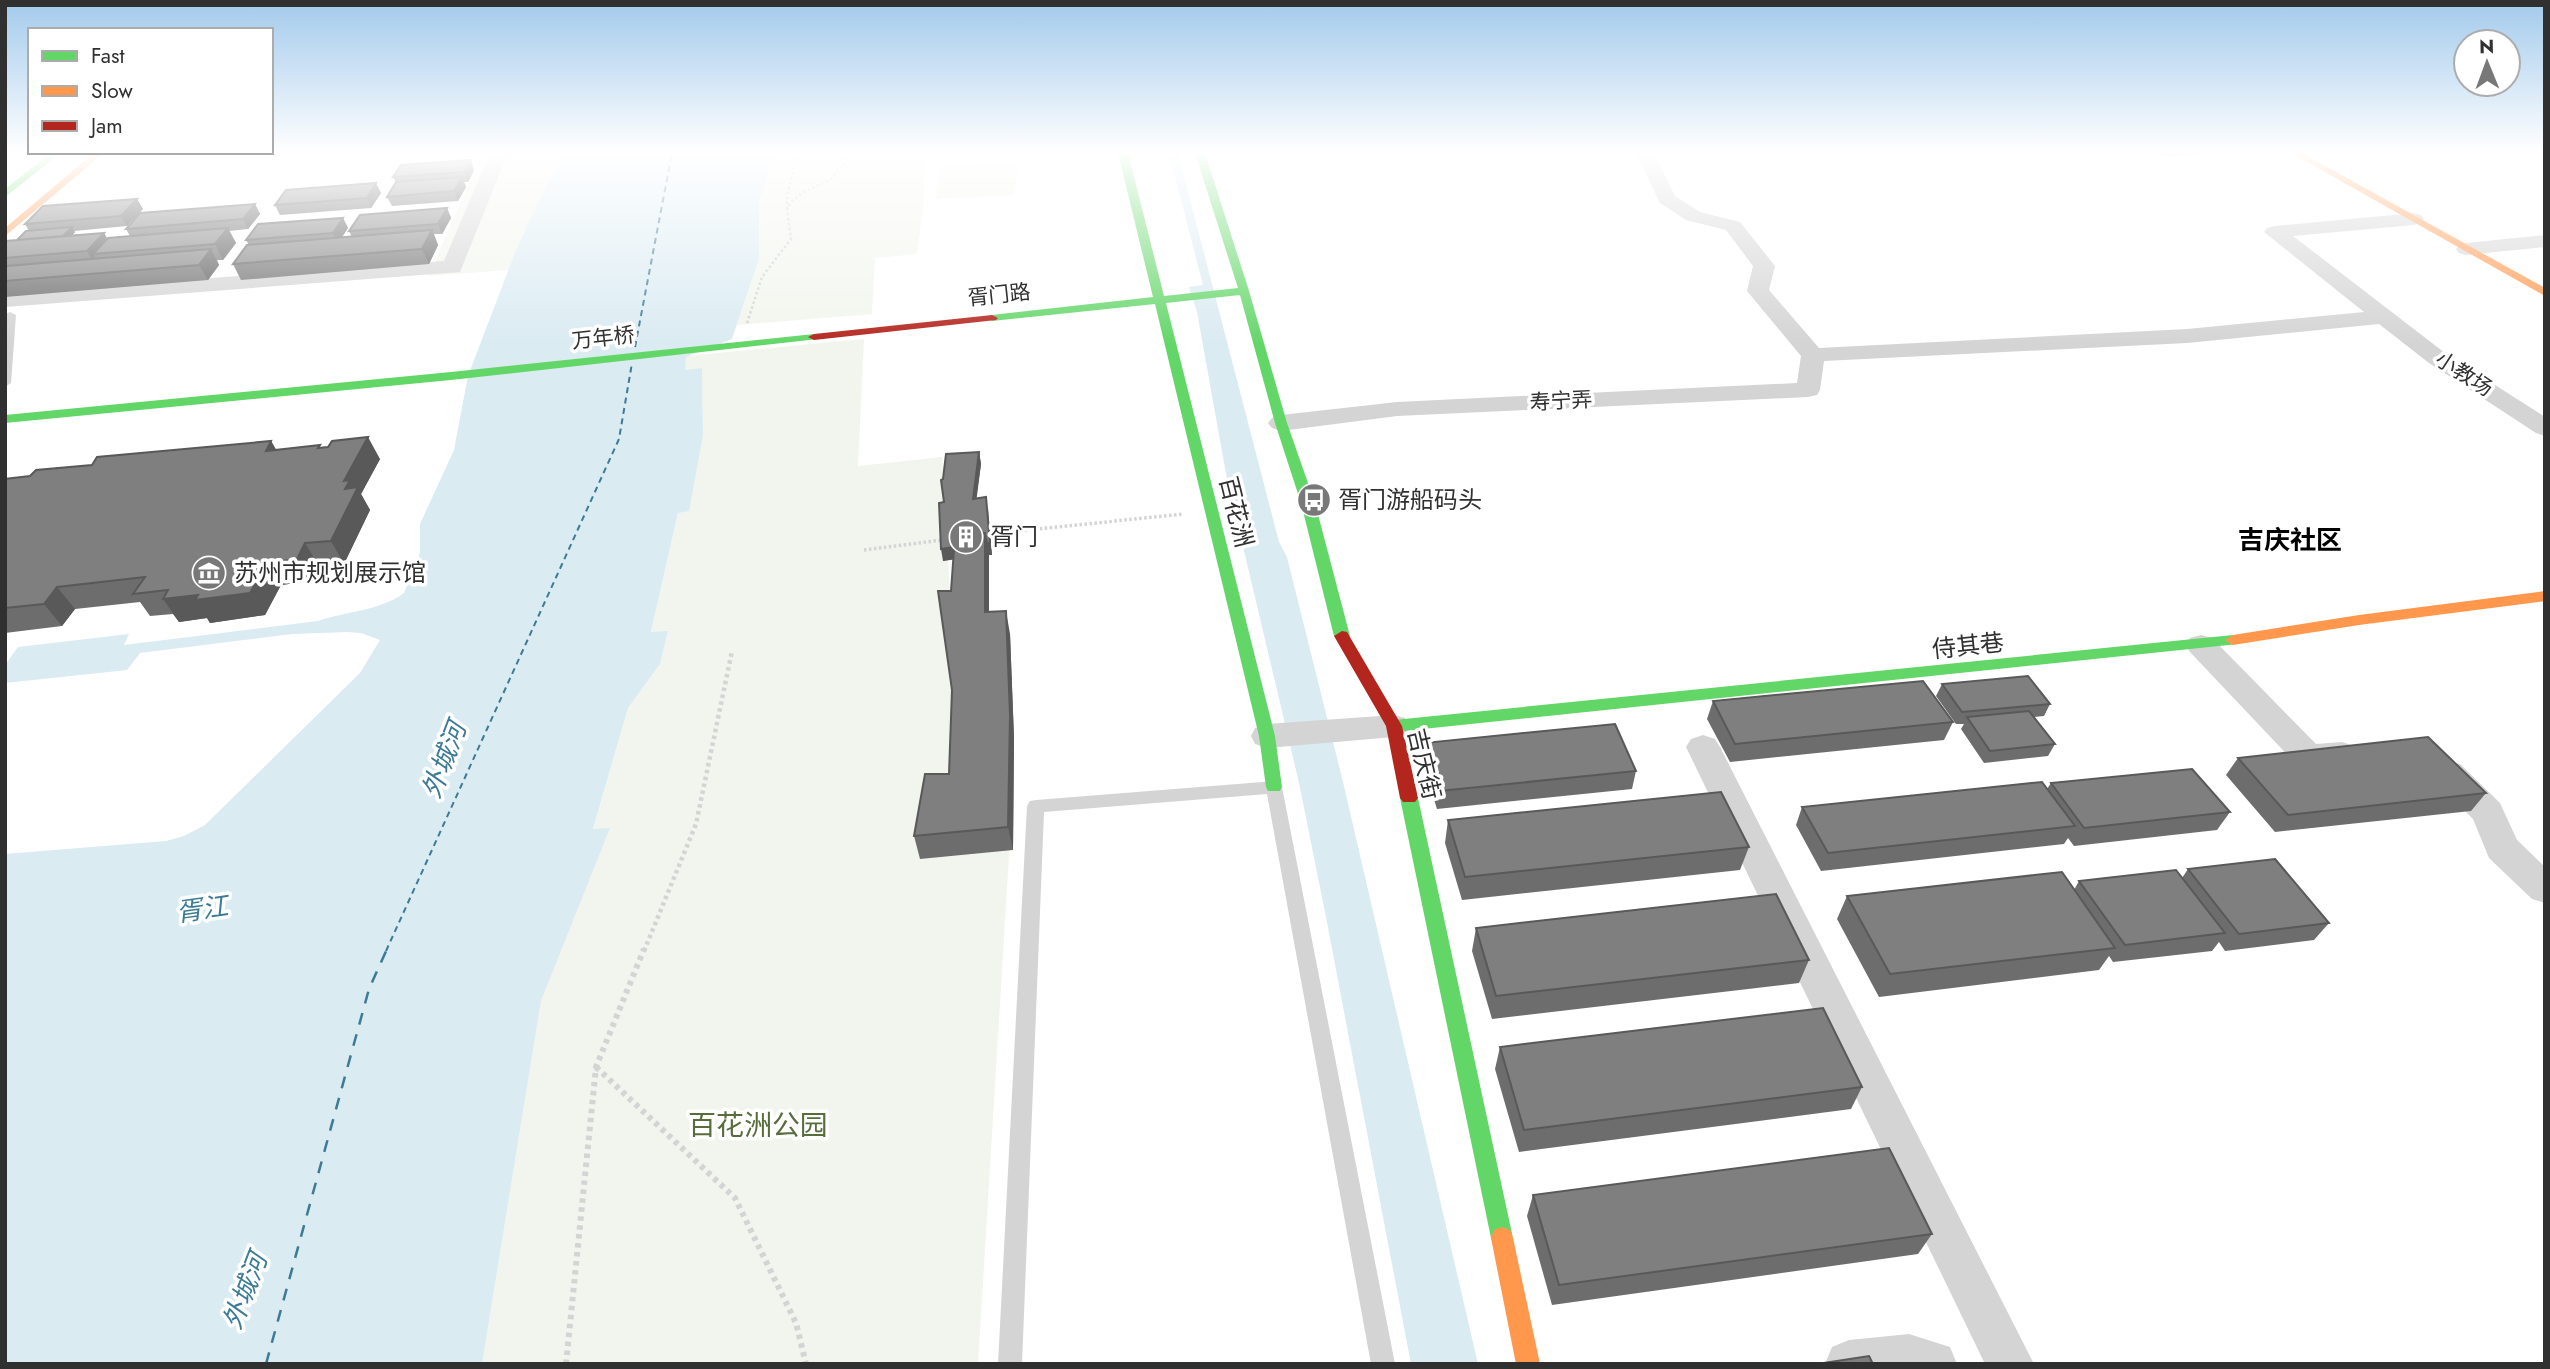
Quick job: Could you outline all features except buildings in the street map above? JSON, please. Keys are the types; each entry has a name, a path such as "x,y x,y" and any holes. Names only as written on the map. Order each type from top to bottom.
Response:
{"street":[{"path":"5,233 24,217"},
{"path":"8,308 452,267 473,217"},
{"name":"百花洲","path":"1139,217 1271,736 1274,787"},
{"name":"吉庆街","path":"1218,217 1239,291 1308,503 1343,638 1394,726 1528,1364"},
{"path":"1696,217 1732,226 1764,266 1758,291 1813,355 2187,336 2385,317"},
{"path":"2410,217 2545,293"},
{"name":"小教场","path":"2414,219 2274,232 2437,358 2545,428"},
{"path":"2466,249 2545,241"},
{"name":"胥门路","path":"761,342 1239,291"},
{"name":"万年桥","path":"5,419 452,376 761,342"},
{"name":"寿宁弄","path":"1281,423 1397,409 1808,390 1813,355"},
{"name":"侍其巷","path":"1394,726 2201,645 2359,620 2545,596"},
{"path":"2201,645 2308,756 2373,753"},
{"path":"1271,736 1394,726"},
{"path":"1703,747 2010,1364"},
{"path":"2425,750 2488,812 2502,848 2545,889"},
{"path":"1849,1364 1909,1358 1933,1364"}],"lane":[{"path":"5,383 8,308"},
{"path":"1010,1364 1036,806 1274,787 1383,1364"}],"path":[{"path":"761,342 749,329 746,320 762,277 791,239 788,217"},
{"path":"990,534 1212,511"},
{"path":"864,550 942,540"},
{"path":"566,1364 596,1067 696,824 732,651"},
{"path":"596,1067 735,1198 796,1323 806,1364"}],"green space":[{"path":"454,217 532,217 509,270 428,276"},
{"path":"759,217 922,217 917,254 875,258 872,314 737,325 759,259"},
{"name":"百花洲公园","path":"864,339 858,466 942,457 957,713 1012,806 978,1364 482,1364 541,1001 609,829 593,830 628,708 660,664 668,632 651,633 678,513 703,435 702,369 685,370 686,356"}],"water":[{"path":"531,217 759,217 759,259 732,339 686,357 685,370 702,368 703,435 689,511 678,513 651,632 668,631 660,664 628,708 593,829 610,828 541,1001 482,1364 5,1364 5,854 166,841 184,836 205,825 360,673 380,640 361,633 347,632 292,634 140,653 127,670 5,683 5,665 18,647 129,634 124,645 318,621 384,604 404,593 420,553 420,524 454,450 468,376"},
{"path":"1185,217 1195,217 1279,542 1287,557 1343,782 1478,1364 1411,1364 1299,783 1227,479 1197,312 1189,287 1203,285"}],"ferry route":[{"path":"635,347 660,217"},
{"path":"386,951 619,439 632,363"},
{"path":"266,1364 369,989 387,949"}],"traffic: fast":[{"path":"1139,217 1267,736 1274,787"},
{"path":"1220,217 1281,423 1308,503 1342,636"},
{"path":"992,318 1244,291"},
{"path":"5,419 451,376 814,337"},
{"path":"1394,726 2233,640"},
{"path":"1409,798 1502,1238"}],"traffic: slow":[{"path":"5,233 24,217"},
{"path":"2409,217 2545,293"},
{"path":"2233,640 2359,620 2545,596"},
{"path":"1502,1238 1528,1364"}],"traffic: jam":[{"path":"814,337 992,318"},
{"path":"1342,636 1394,726 1409,798"}],"place":[{"name":"胥门游船码头","path":"1314,500"},
{"name":"胥门","path":"966,537"},
{"name":"苏州市规划展示馆","path":"209,573"}],"district":[{"name":"吉庆社区","path":"2290,540"}],"water label":[{"name":"外城河","path":"444,760"},
{"name":"胥江","path":"202,909"},
{"name":"外城河","path":"245,1291"}]}
